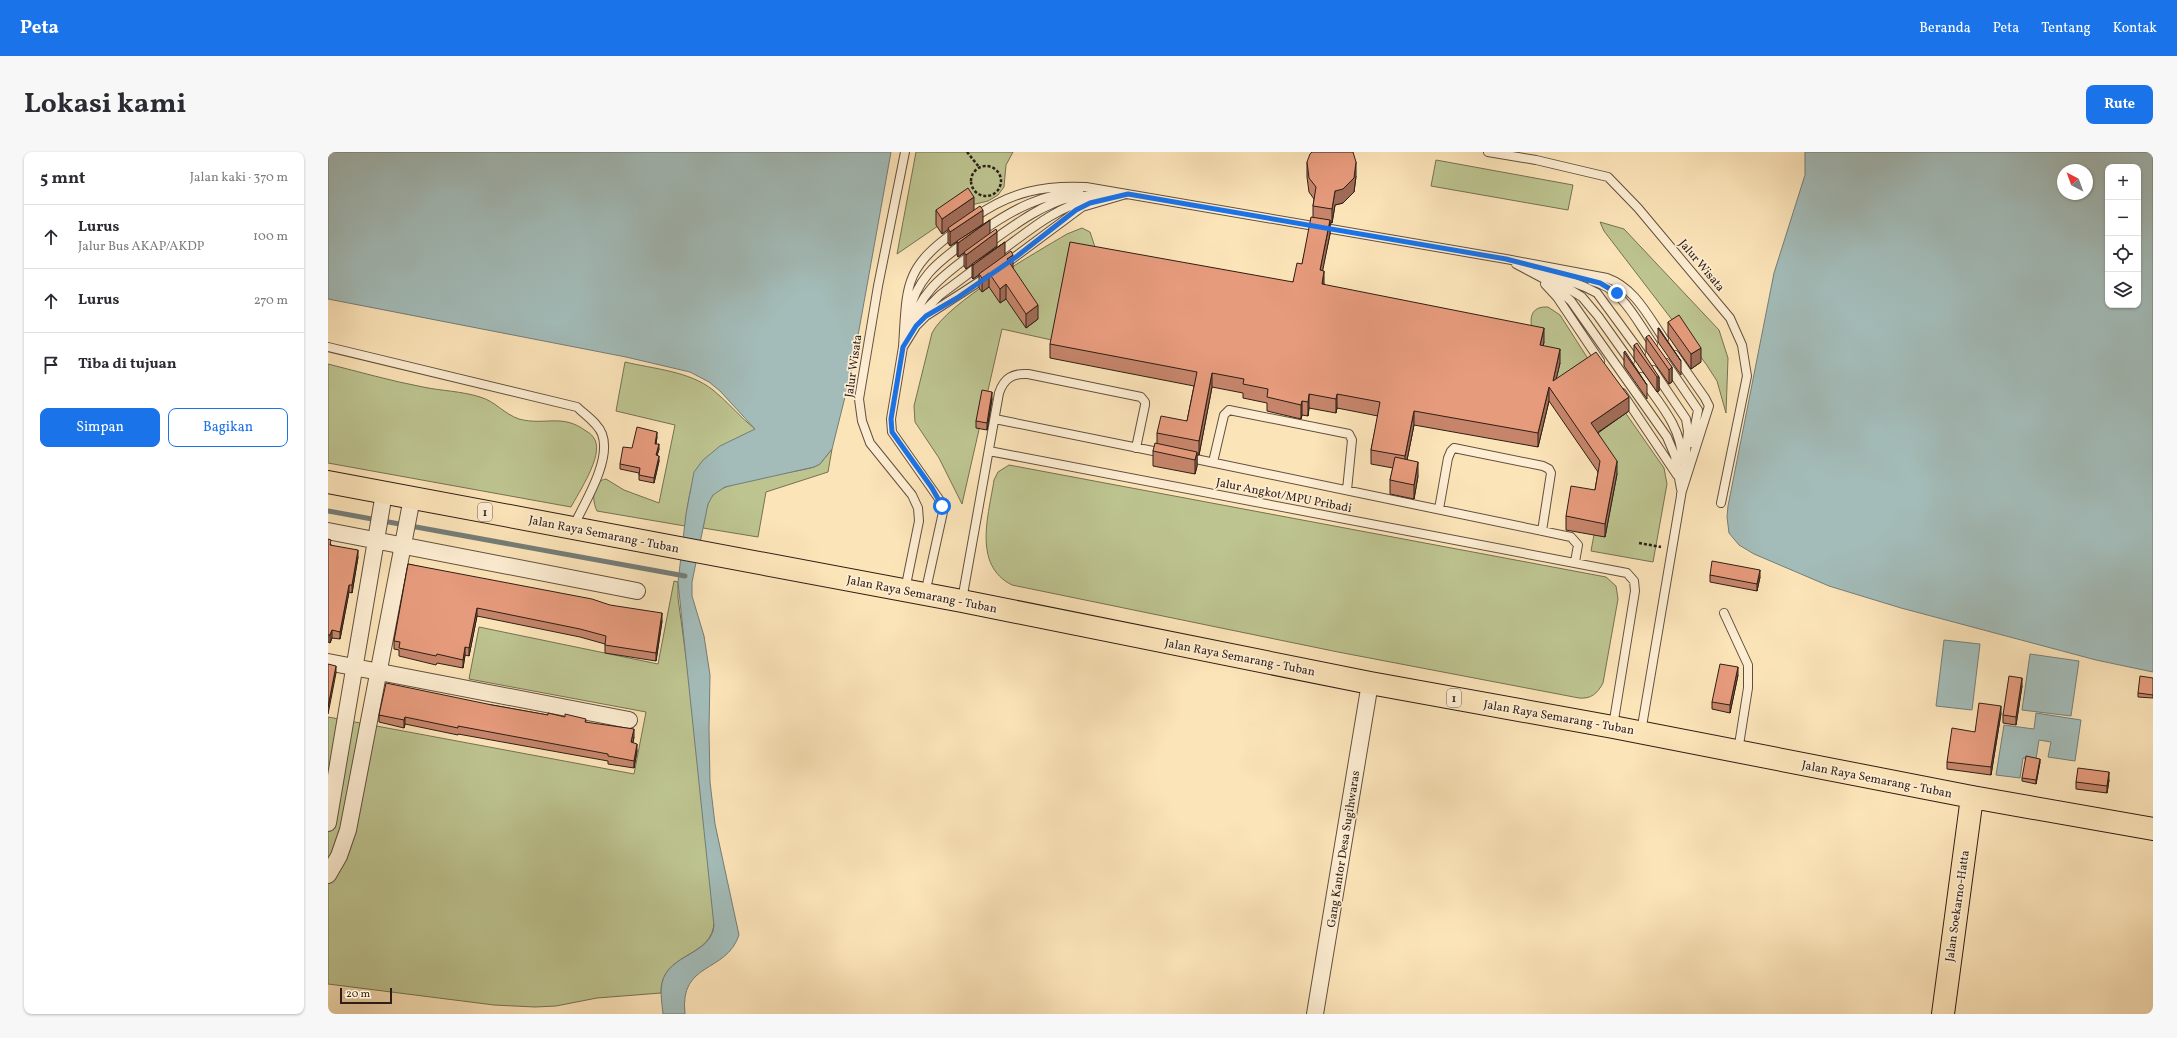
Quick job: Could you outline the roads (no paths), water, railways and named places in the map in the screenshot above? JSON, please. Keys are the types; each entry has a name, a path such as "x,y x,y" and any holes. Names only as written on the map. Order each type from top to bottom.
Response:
{"highway":[{"name":"Jalan Raya Semarang - Tuban","path":"328,482 383,499 411,505 573,528 756,562 962,601 1370,683 1613,727 1972,797 2153,830"},
{"name":"Jalan Soekarno-Hatta","path":"1943,1014 1972,797"}],"street":[{"path":"328,823 383,499"},
{"path":"328,875 344,844 411,505"},
{"path":"328,531 377,534 404,539 636,591"},
{"path":"328,662 629,720"},
{"name":"Gang Kantor Desa Sugihwaras","path":"1315,1014 1370,683"},
{"path":"337,768 358,772"}],"lane":[{"name":"Jalur Wisata","path":"905,152 878,286 859,399 862,421 870,443 912,495 919,514 920,521 915,592"},
{"name":"Jalur Wisata","path":"1488,152 1536,160 1608,177 1638,208 1730,318 1742,345 1747,376 1721,503"},
{"path":"903,347 906,297 917,267 928,252 936,244 984,211 1012,197 1038,188 1086,187 1506,259 1607,278 1621,284 1631,291 1708,403 1708,410 1681,494"},
{"path":"915,592 943,512 936,493 892,432 891,419 909,314 920,284 936,264 972,238 1015,210 1031,202 1052,195 1083,191 1128,194"},
{"path":"903,347 915,311 926,294 953,268 980,249 1033,215 1065,200 1085,195 1128,194"},
{"path":"903,347 922,319 968,290 1082,207 1096,201 1128,194"},
{"path":"903,347 917,317 932,302 960,279 1058,212 1083,201 1128,194"},
{"path":"1506,259 1609,286 1621,299 1698,410 1681,494 1641,733"},
{"path":"1506,259 1539,279 1551,289 1603,365"},
{"path":"1506,259 1544,274 1579,294 1598,316 1673,423 1677,432 1682,455 1681,494"},
{"path":"1506,259 1550,282 1577,308 1667,437 1676,456 1681,494"},
{"path":"1506,259 1585,287 1597,293 1608,306 1686,419 1687,440 1681,494"},
{"path":"328,347 577,407 600,429 605,447 601,468 573,528"},
{"path":"962,601 995,419 1000,393 1004,382 1012,375 1028,374 1141,397 1145,402 1136,448"},
{"path":"1616,384 1670,463 1677,476 1681,494"},
{"name":"Jalur Angkot/MPU Pribadi","path":"1213,462 1224,416 1229,410 1349,434 1352,440 1347,490"},
{"name":"Jalur Angkot/MPU Pribadi","path":"995,419 1213,462 1542,531 1574,539 1578,545 1575,562"},
{"path":"1439,509 1448,458 1454,448 1543,466 1549,469 1551,474 1542,531"},
{"name":"Jalur Angkot/MPU Pribadi","path":"989,451 1627,573 1632,577 1635,585 1613,727"},
{"path":"1724,613 1748,665 1748,688 1738,752"}],"water":[{"path":"328,152 891,152 852,369 832,449 820,464 814,467 725,487 713,495 708,504 692,582 692,596 704,636 710,675 710,782 715,824 739,935 733,947 724,956 696,976 689,985 685,997 685,1014 663,1014 661,995 662,983 666,973 672,966 705,943 711,936 714,926 678,582 686,514 694,472 703,460 720,446 755,429 720,391 709,382 690,372 626,357 328,299"},
{"path":"1805,152 2153,152 2153,672 2096,660 1901,608 1829,586 1754,554 1739,545 1729,533 1727,517 1728,506 1774,273 1805,175"},
{"path":"1944,640 1980,644 1972,710 1936,706"},
{"path":"2030,654 2079,661 2071,716 2022,710"},
{"path":"2036,713 2081,720 2075,761 2048,757 2051,742 2039,740 2036,759 2023,758 2020,778 1996,775 2004,725 2034,729"}],"waterway":[{"path":"328,511 685,576"}]}
